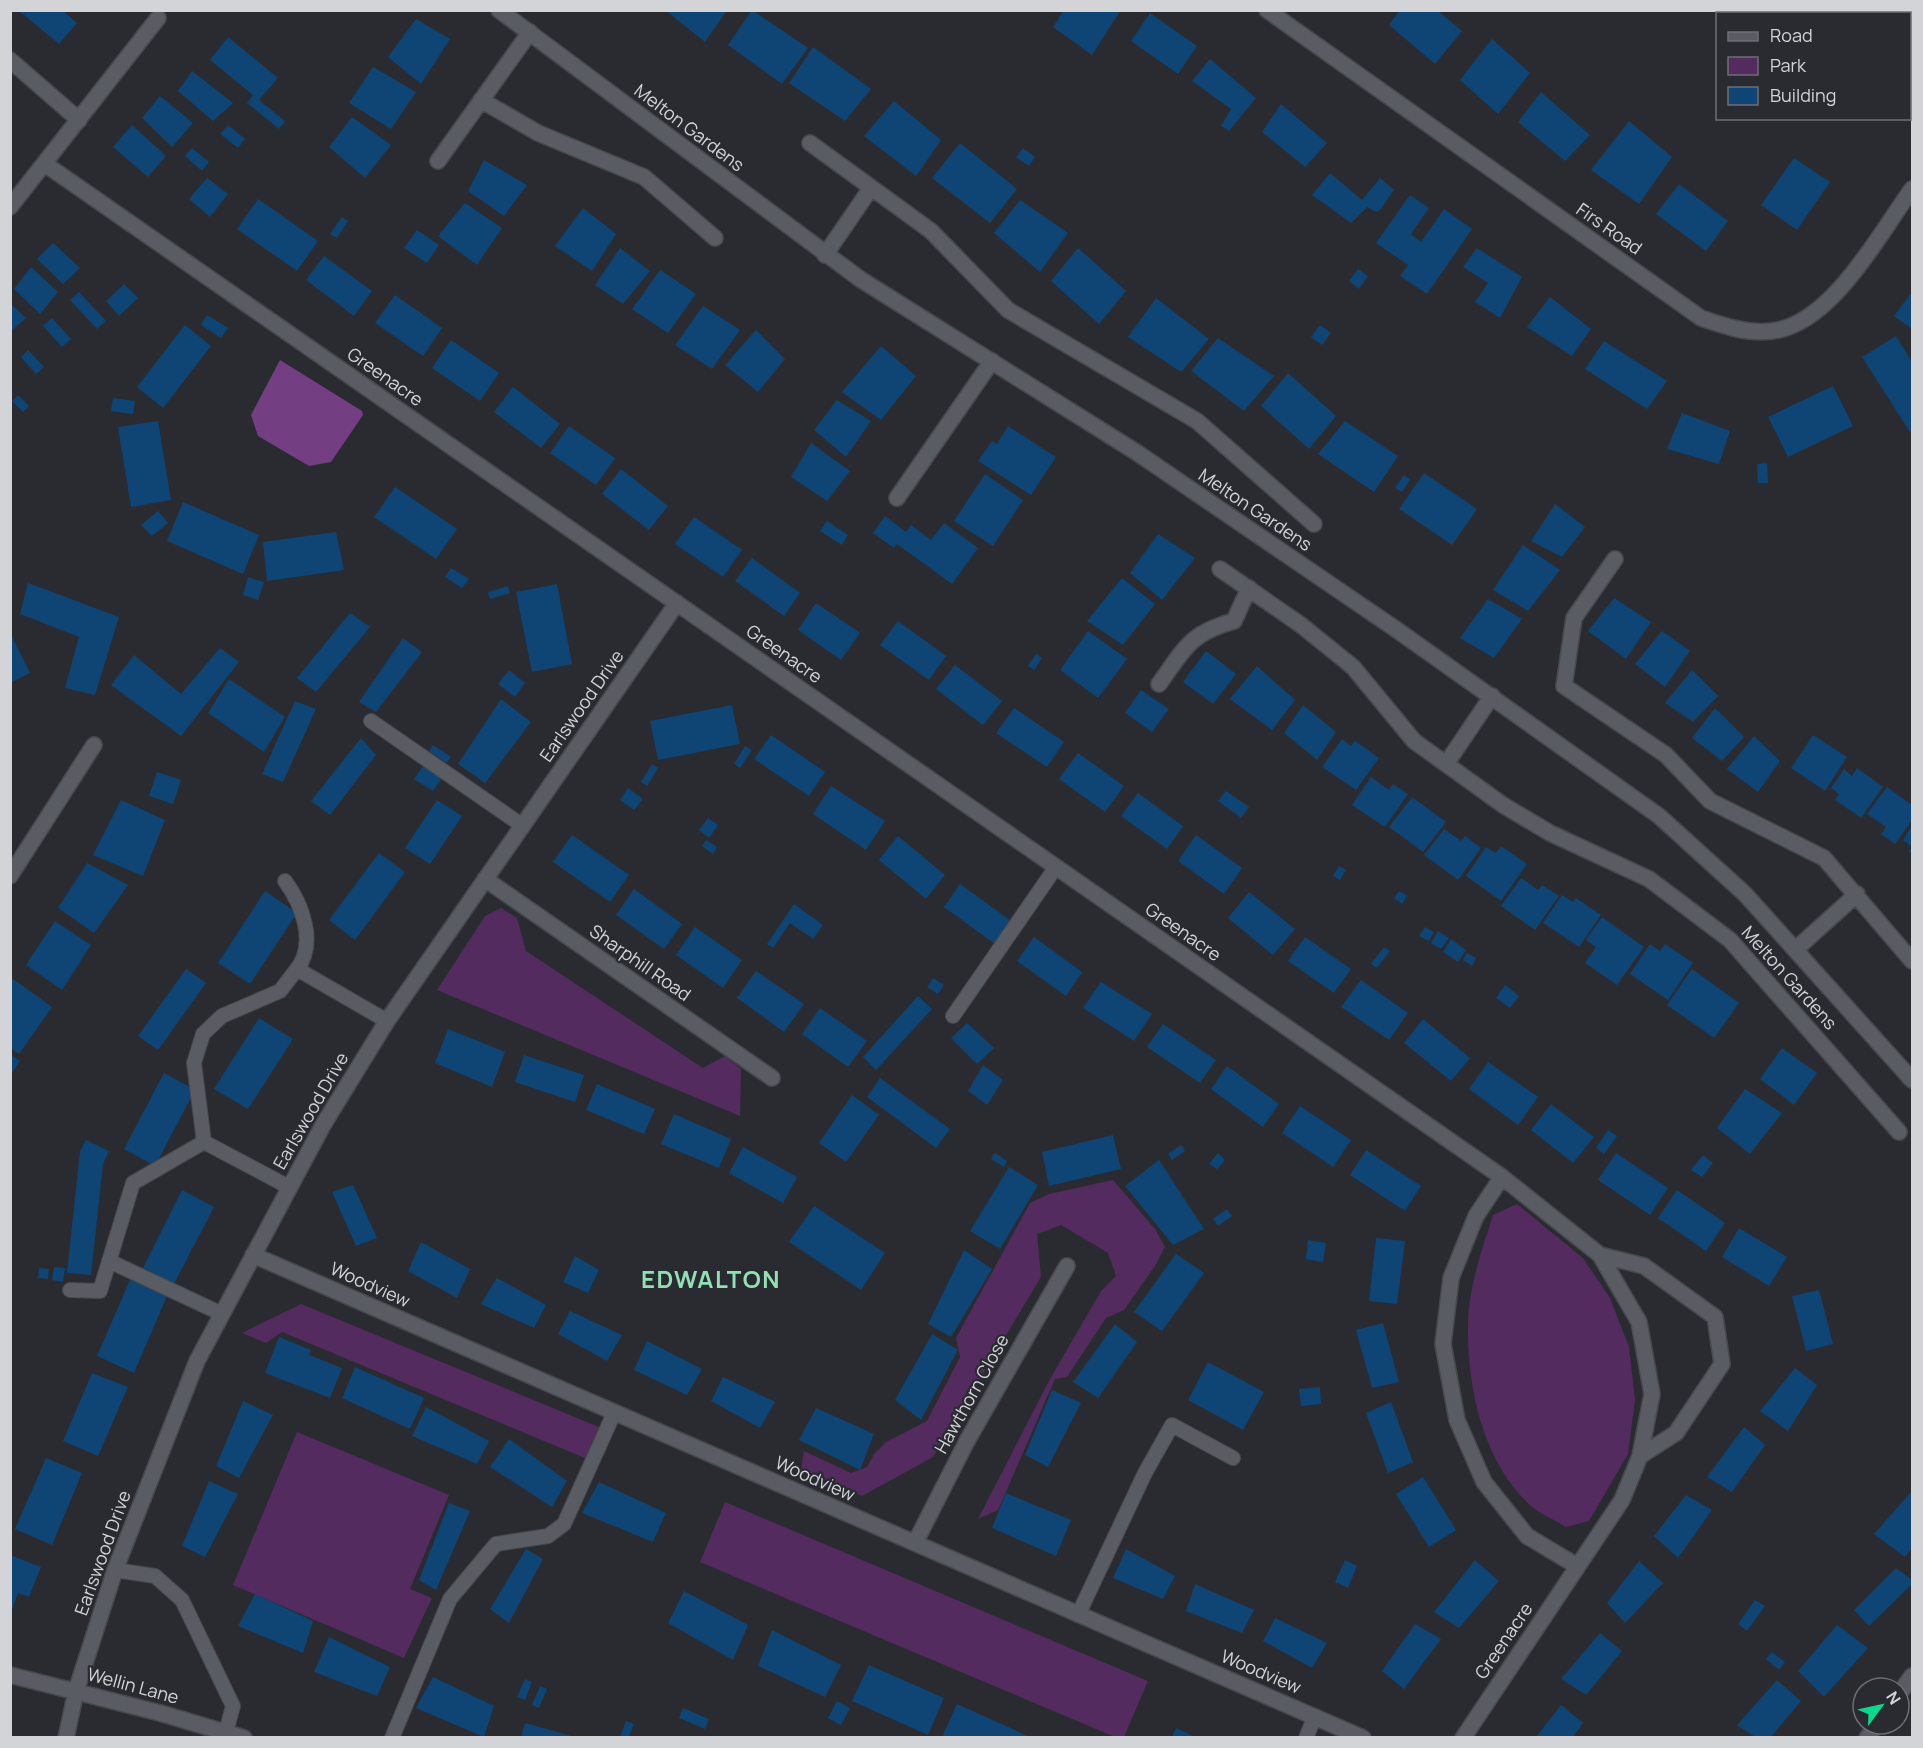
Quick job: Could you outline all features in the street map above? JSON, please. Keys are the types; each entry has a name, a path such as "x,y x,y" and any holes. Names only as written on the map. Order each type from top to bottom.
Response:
{"street":[{"name":"Melton Gardens","path":"499,10 825,255 1136,452 1492,696 1659,816 1745,894 1912,1080"},
{"name":"Firs Road","path":"1268,10 1701,318 1729,328 1755,332 1774,331 1812,315 1836,295 1912,189"},
{"path":"10,207 158,18"},
{"path":"438,161 530,32"},
{"path":"10,60 79,120"},
{"path":"482,100 538,133 644,177 715,238"},
{"name":"Melton Gardens","path":"810,143 931,231 1008,310 1197,421 1314,524"},
{"name":"Greenacre","path":"45,164 1502,1177 1600,1255 1639,1322 1652,1394 1640,1456 1622,1500 1462,1737"},
{"path":"825,255 871,188"},
{"path":"897,498 992,361"},
{"path":"1615,559 1574,618 1564,686 1666,755 1710,801 1824,858 1857,894 1912,962"},
{"name":"Melton Gardens","path":"1220,570 1249,588 1353,667 1414,741 1503,806 1550,833 1649,879 1730,940 1899,1132"},
{"path":"1159,684 1192,638 1210,627 1234,621 1249,588"},
{"name":"Earlswood Drive","path":"66,1737 76,1691 115,1569 197,1361 289,1187 323,1125 387,1021 677,603"},
{"path":"1446,764 1492,696"},
{"path":"10,876 94,745"},
{"name":"Sharphill Road","path":"485,879 772,1078"},
{"name":"Melton Gardens","path":"1796,950 1857,894"},
{"path":"1502,1177 1476,1216 1451,1278 1443,1344 1457,1420 1484,1482 1527,1536 1577,1566"},
{"name":"Woodview","path":"253,1255 1077,1615 1363,1737"},
{"name":"Greenacre","path":"1600,1255 1644,1266 1715,1317 1722,1364 1676,1433 1640,1456"},
{"name":"Hawthorn Close","path":"915,1544 967,1441 1067,1266"},
{"name":"Wellin Lane","path":"10,1675 244,1737"}],"lane":[{"path":"371,721 523,826"},
{"path":"953,1016 1056,867"},
{"path":"204,1142 194,1063 203,1034 222,1016 280,991 303,962 307,932 297,898 285,881"},
{"path":"297,969 387,1021"},
{"path":"204,1142 289,1187"},
{"path":"70,1290 100,1291 133,1183 204,1142"},
{"path":"109,1261 222,1314"},
{"path":"392,1737 450,1599 496,1544 548,1536 564,1524 614,1413"},
{"path":"1077,1615 1145,1473 1172,1425 1233,1458"},
{"path":"115,1569 156,1576 182,1600 233,1706 226,1732"},
{"path":"1306,1737 1315,1716"}],"green space":[{"path":"501,908 517,918 526,951 703,1068 725,1056 741,1069 740,1116 437,990 485,916"},
{"path":"1113,1180 1155,1229 1165,1247 1155,1266 1124,1310 1106,1318 1067,1377 1055,1379 998,1510 978,1519 1050,1379 1101,1291 1116,1276 1108,1253 1061,1225 1037,1234 1041,1277 933,1457 862,1496 801,1469 804,1451 851,1473 867,1467 874,1454 886,1442 927,1421 960,1357 956,1338 1030,1203 1049,1194"},
{"path":"1517,1204 1583,1258 1610,1298 1629,1347 1635,1400 1628,1454 1589,1521 1566,1527 1531,1506 1514,1488 1501,1468 1481,1423 1471,1374 1468,1326 1470,1298 1476,1269 1493,1215"},
{"path":"301,1304 599,1427 585,1458 282,1332 266,1343 242,1333"},
{"path":"297,1432 449,1495 410,1589 432,1598 404,1658 233,1585"},
{"path":"725,1502 1148,1681 1124,1737 1115,1737 700,1562"}],"shaded area":[{"path":"280,360 362,411 363,415 331,462 309,466 258,436 251,415"}],"building":[{"path":"18,10 62,10 77,23 59,44"},
{"path":"665,10 727,10 705,42"},
{"path":"752,10 808,48 782,84 728,45"},
{"path":"1064,10 1121,10 1092,55 1053,27"},
{"path":"1400,10 1437,10 1462,31 1435,64 1389,25"},
{"path":"1912,10 1911,56 1911,12 1894,12"},
{"path":"1150,13 1197,46 1178,74 1131,41"},
{"path":"416,19 450,39 421,84 388,57"},
{"path":"228,37 278,78 259,100 285,121 279,129 247,103 253,95 210,60"},
{"path":"1492,39 1530,73 1498,114 1460,80"},
{"path":"813,47 871,89 845,121 789,83"},
{"path":"1210,59 1256,98 1229,131 1221,126 1231,109 1192,81"},
{"path":"373,67 416,92 391,129 349,103"},
{"path":"192,71 233,103 213,121 178,91"},
{"path":"1541,92 1590,135 1565,161 1518,122"},
{"path":"160,96 193,123 172,147 142,118"},
{"path":"894,101 941,140 916,176 864,136"},
{"path":"1281,104 1327,143 1305,167 1262,132"},
{"path":"352,117 391,145 365,178 329,147"},
{"path":"1629,121 1672,157 1639,204 1591,170"},
{"path":"132,125 166,156 148,177 113,147"},
{"path":"228,125 245,139 238,148 220,134"},
{"path":"960,143 1017,189 990,223 932,178"},
{"path":"192,148 209,162 202,171 185,156"},
{"path":"1023,148 1035,157 1029,166 1016,157"},
{"path":"1794,158 1830,182 1797,230 1761,205"},
{"path":"484,160 527,185 504,216 468,191"},
{"path":"1330,173 1362,200 1380,178 1394,190 1380,210 1376,212 1367,207 1351,223 1312,195"},
{"path":"207,178 228,194 210,217 189,199"},
{"path":"1679,184 1728,221 1706,251 1656,214"},
{"path":"1410,195 1429,208 1411,234 1421,242 1444,209 1472,229 1427,294 1400,276 1408,265 1376,243"},
{"path":"258,199 318,241 297,271 237,229"},
{"path":"1020,200 1068,233 1040,272 994,233"},
{"path":"465,203 502,228 477,265 438,236"},
{"path":"583,208 616,234 592,271 555,246"},
{"path":"342,217 348,221 337,238 330,234"},
{"path":"417,230 439,245 427,263 404,248"},
{"path":"53,243 80,268 63,284 37,259"},
{"path":"620,248 650,271 623,304 595,285"},
{"path":"1078,248 1126,291 1099,324 1051,281"},
{"path":"1477,248 1522,277 1500,318 1475,302 1488,283 1463,267"},
{"path":"324,256 372,291 354,316 306,280"},
{"path":"31,267 58,292 40,314 14,289"},
{"path":"1358,269 1368,276 1359,289 1349,281"},
{"path":"660,270 696,294 668,333 632,309"},
{"path":"124,284 138,298 119,316 106,301"},
{"path":"79,292 106,321 97,329 70,300"},
{"path":"1912,292 1912,329 1894,316"},
{"path":"395,295 442,328 423,356 375,323"},
{"path":"1550,297 1591,329 1572,356 1527,327"},
{"path":"1156,298 1209,339 1181,372 1128,337"},
{"path":"10,303 26,318 10,332"},
{"path":"703,306 740,330 712,369 675,345"},
{"path":"207,315 228,328 221,338 201,325"},
{"path":"52,318 71,339 62,347 43,326"},
{"path":"185,325 211,346 163,408 137,387"},
{"path":"1320,325 1331,333 1322,345 1311,337"},
{"path":"756,330 785,359 758,392 725,365"},
{"path":"1896,336 1912,362 1912,431 1910,432 1862,357"},
{"path":"1218,338 1274,376 1244,411 1191,371"},
{"path":"451,340 499,373 480,401 432,368"},
{"path":"1604,341 1667,381 1647,409 1585,369"},
{"path":"881,346 916,376 881,420 842,392"},
{"path":"28,350 44,367 36,374 21,357"},
{"path":"1288,373 1336,416 1309,449 1261,406"},
{"path":"1833,386 1853,426 1788,457 1768,417"},
{"path":"513,387 560,424 541,448 494,412"},
{"path":"18,395 29,406 23,412 12,401"},
{"path":"113,398 135,401 133,414 111,411"},
{"path":"837,400 871,421 846,457 814,430"},
{"path":"1682,413 1730,431 1719,464 1667,449"},
{"path":"158,421 171,500 131,507 118,427"},
{"path":"1345,421 1398,456 1374,492 1318,454"},
{"path":"569,426 615,458 596,485 550,453"},
{"path":"1008,426 1056,457 1031,495 978,461 992,441 997,444"},
{"path":"811,443 850,471 827,501 791,477"},
{"path":"1767,463 1768,483 1758,483 1757,464"},
{"path":"621,469 668,506 649,530 602,494"},
{"path":"1424,473 1477,509 1452,545 1399,509"},
{"path":"985,474 1023,500 993,546 954,521"},
{"path":"1404,475 1410,480 1402,492 1395,488"},
{"path":"395,487 457,529 436,559 374,517"},
{"path":"183,502 259,535 243,574 167,541"},
{"path":"1555,504 1585,527 1562,557 1531,541"},
{"path":"158,511 168,523 152,536 141,525"},
{"path":"885,516 906,532 911,525 931,540 944,523 978,548 952,584 897,544 894,548 873,533"},
{"path":"694,517 742,550 723,577 675,544"},
{"path":"827,521 848,535 842,545 820,531"},
{"path":"336,532 344,570 267,581 263,542"},
{"path":"1158,534 1195,558 1162,600 1130,573"},
{"path":"1523,545 1560,570 1528,611 1493,590"},
{"path":"752,558 800,593 784,616 735,581"},
{"path":"451,568 469,579 462,588 445,577"},
{"path":"248,577 264,582 258,600 243,595"},
{"path":"1122,578 1155,604 1123,645 1087,621"},
{"path":"28,583 119,617 95,695 65,688 79,637 20,614"},
{"path":"557,584 572,664 532,672 516,592"},
{"path":"508,586 510,593 490,599 488,592"},
{"path":"1614,598 1651,622 1626,659 1588,631"},
{"path":"1488,599 1522,619 1494,658 1460,638"},
{"path":"816,603 860,633 841,660 798,630"},
{"path":"350,613 370,627 316,692 297,678"},
{"path":"898,621 946,656 929,680 880,645"},
{"path":"1088,631 1127,659 1098,698 1060,670"},
{"path":"1662,631 1690,651 1665,687 1635,664"},
{"path":"10,633 30,673 10,683"},
{"path":"403,638 422,652 376,712 359,702"},
{"path":"220,648 239,662 181,736 111,685 134,655 181,694"},
{"path":"1206,651 1236,674 1213,704 1183,682"},
{"path":"1036,654 1042,658 1034,670 1028,666"},
{"path":"955,665 1002,701 983,725 936,689"},
{"path":"1257,666 1295,700 1272,730 1230,699"},
{"path":"509,670 525,683 515,697 498,684"},
{"path":"1692,670 1718,696 1693,722 1665,703"},
{"path":"229,679 285,717 264,752 208,713"},
{"path":"1141,690 1169,709 1152,732 1125,713"},
{"path":"501,699 531,722 485,783 458,764"},
{"path":"295,701 316,709 283,782 262,774"},
{"path":"732,705 740,744 658,760 650,721"},
{"path":"1303,705 1336,732 1317,760 1284,733"},
{"path":"1014,708 1064,742 1047,767 996,733"},
{"path":"1715,708 1744,737 1722,761 1692,738"},
{"path":"771,735 825,772 809,796 754,759"},
{"path":"1813,735 1847,757 1825,791 1791,768"},
{"path":"1754,736 1780,761 1758,792 1727,769"},
{"path":"361,738 376,755 330,815 311,801"},
{"path":"1342,739 1351,746 1355,741 1379,758 1356,790 1322,767"},
{"path":"433,745 451,757 447,763 429,751"},
{"path":"745,746 752,750 740,768 734,764"},
{"path":"1078,753 1124,786 1105,812 1059,779"},
{"path":"652,764 658,768 647,786 641,782"},
{"path":"423,766 442,778 433,791 414,779"},
{"path":"1857,768 1883,787 1861,818 1835,800 1839,794 1831,788 1844,769 1852,776"},
{"path":"157,772 181,780 173,804 149,796"},
{"path":"1371,777 1389,790 1393,784 1408,794 1385,827 1352,805"},
{"path":"831,786 885,821 866,850 813,814"},
{"path":"1887,787 1912,805 1912,820 1895,844 1881,834 1886,827 1867,814"},
{"path":"628,788 643,799 634,810 620,800"},
{"path":"1226,791 1249,807 1241,818 1218,801"},
{"path":"1138,793 1183,826 1167,849 1121,816"},
{"path":"1412,797 1446,822 1423,852 1389,827"},
{"path":"121,800 165,820 143,876 93,855"},
{"path":"437,800 462,816 430,864 405,848"},
{"path":"708,818 718,825 709,838 699,830"},
{"path":"1912,826 1912,847 1903,840"},
{"path":"1444,829 1461,841 1465,836 1481,848 1458,880 1424,855"},
{"path":"572,835 629,875 610,902 553,862"},
{"path":"1196,835 1242,868 1224,894 1178,861"},
{"path":"898,836 945,875 926,899 879,860"},
{"path":"706,840 717,847 713,854 702,846"},
{"path":"1501,846 1527,864 1501,901 1466,876 1486,847 1496,853"},
{"path":"379,853 405,872 355,940 329,920"},
{"path":"87,863 128,885 94,933 58,908"},
{"path":"1339,866 1346,870 1340,880 1333,876"},
{"path":"1521,878 1538,890 1542,885 1559,896 1535,930 1501,906"},
{"path":"960,884 1011,921 995,944 944,907"},
{"path":"634,889 682,924 664,949 616,915"},
{"path":"265,891 297,913 250,984 218,963"},
{"path":"1399,891 1407,896 1402,904 1394,898"},
{"path":"1249,892 1295,929 1273,955 1228,918"},
{"path":"1562,895 1573,902 1576,898 1601,915 1579,947 1543,923"},
{"path":"794,904 823,925 813,939 790,923 773,948 767,944"},
{"path":"1602,917 1644,947 1617,985 1585,963 1596,947 1586,940"},
{"path":"55,921 91,945 62,990 26,965"},
{"path":"695,927 742,960 723,988 676,955"},
{"path":"1425,927 1434,932 1429,941 1419,936"},
{"path":"1438,931 1449,938 1441,949 1431,943"},
{"path":"1034,937 1082,972 1066,996 1017,961"},
{"path":"1305,937 1351,969 1334,993 1288,961"},
{"path":"1451,939 1466,950 1458,962 1443,952"},
{"path":"1650,944 1660,951 1665,944 1693,963 1668,1000 1630,974"},
{"path":"1384,947 1390,951 1377,968 1371,964"},
{"path":"1467,953 1476,958 1472,966 1463,960"},
{"path":"186,969 206,983 158,1050 138,1036"},
{"path":"1692,969 1739,1003 1714,1038 1667,1005"},
{"path":"756,971 804,1004 784,1032 737,998"},
{"path":"933,978 944,985 938,994 927,987"},
{"path":"13,979 52,1007 19,1054 10,1048 10,982"},
{"path":"1361,980 1408,1013 1389,1040 1341,1007"},
{"path":"1101,982 1152,1014 1134,1041 1083,1008"},
{"path":"1505,985 1519,996 1510,1008 1496,998"},
{"path":"918,996 932,1009 876,1070 863,1057"},
{"path":"820,1008 867,1041 848,1067 802,1034"},
{"path":"259,1018 293,1039 248,1109 214,1089"},
{"path":"1423,1019 1470,1058 1451,1081 1404,1043"},
{"path":"967,1023 994,1048 977,1064 951,1038"},
{"path":"1163,1024 1216,1060 1200,1083 1147,1047"},
{"path":"448,1029 505,1052 492,1087 435,1063"},
{"path":"1782,1048 1817,1073 1794,1105 1760,1079"},
{"path":"10,1054 20,1061 10,1076"},
{"path":"524,1055 584,1075 575,1102 515,1082"},
{"path":"1488,1062 1538,1097 1518,1125 1469,1089"},
{"path":"983,1065 1003,1080 987,1105 968,1091"},
{"path":"1227,1066 1279,1104 1263,1127 1211,1089"},
{"path":"164,1073 195,1090 155,1166 124,1149"},
{"path":"880,1078 950,1129 936,1148 867,1097"},
{"path":"597,1084 655,1109 644,1134 586,1110"},
{"path":"1745,1089 1782,1113 1750,1154 1717,1128"},
{"path":"852,1095 879,1115 846,1162 819,1143"},
{"path":"1551,1104 1594,1137 1573,1163 1531,1130"},
{"path":"1300,1106 1351,1140 1333,1167 1282,1133"},
{"path":"674,1114 731,1139 719,1168 661,1144"},
{"path":"1608,1130 1617,1136 1604,1154 1596,1148"},
{"path":"1113,1135 1121,1169 1049,1186 1042,1152"},
{"path":"86,1140 109,1151 103,1164 91,1275 67,1273 80,1151"},
{"path":"1181,1145 1185,1151 1172,1160 1168,1154"},
{"path":"743,1147 797,1177 783,1203 729,1173"},
{"path":"1366,1150 1421,1186 1405,1211 1350,1175"},
{"path":"995,1153 1007,1161 1004,1167 991,1159"},
{"path":"1218,1153 1225,1160 1217,1169 1209,1164"},
{"path":"1616,1153 1668,1188 1650,1215 1598,1180"},
{"path":"1703,1155 1713,1163 1702,1177 1691,1170"},
{"path":"1159,1160 1204,1229 1173,1245 1125,1186"},
{"path":"1009,1167 1038,1185 1000,1249 970,1231"},
{"path":"353,1185 377,1238 356,1246 332,1192"},
{"path":"182,1190 214,1207 174,1284 143,1268"},
{"path":"1677,1190 1725,1223 1706,1251 1658,1218"},
{"path":"814,1206 885,1253 861,1290 789,1242"},
{"path":"1227,1209 1232,1216 1218,1226 1213,1219"},
{"path":"1739,1228 1787,1257 1769,1286 1722,1257"},
{"path":"1376,1238 1405,1241 1397,1304 1369,1301"},
{"path":"1308,1240 1326,1243 1323,1262 1306,1259"},
{"path":"421,1242 470,1269 457,1298 408,1271"},
{"path":"964,1250 992,1269 951,1337 928,1324"},
{"path":"1176,1254 1204,1273 1162,1331 1134,1312"},
{"path":"575,1256 599,1270 588,1293 563,1282"},
{"path":"54,1267 65,1268 63,1282 52,1280"},
{"path":"39,1268 49,1269 48,1279 38,1278"},
{"path":"497,1278 546,1305 534,1328 481,1304"},
{"path":"130,1280 167,1296 134,1373 97,1356"},
{"path":"1819,1290 1833,1344 1806,1351 1792,1296"},
{"path":"570,1311 622,1335 607,1361 558,1334"},
{"path":"1383,1323 1399,1382 1372,1388 1356,1330"},
{"path":"1115,1324 1137,1342 1098,1398 1073,1382"},
{"path":"932,1334 958,1350 921,1420 895,1400"},
{"path":"279,1337 311,1350 309,1355 342,1368 330,1398 265,1373"},
{"path":"647,1341 702,1369 687,1395 634,1370"},
{"path":"1208,1362 1264,1392 1243,1430 1188,1400"},
{"path":"355,1367 424,1398 410,1429 342,1398"},
{"path":"1795,1368 1817,1385 1788,1431 1760,1411"},
{"path":"92,1373 128,1387 98,1456 63,1441"},
{"path":"723,1377 775,1402 760,1428 711,1401"},
{"path":"1320,1387 1321,1404 1301,1406 1299,1389"},
{"path":"1052,1390 1081,1403 1048,1467 1025,1455"},
{"path":"243,1401 273,1415 239,1478 216,1466"},
{"path":"1391,1402 1413,1462 1388,1473 1366,1413"},
{"path":"426,1407 489,1441 477,1464 412,1436"},
{"path":"816,1408 874,1434 860,1470 799,1440"},
{"path":"1744,1427 1765,1445 1732,1492 1707,1477"},
{"path":"509,1439 567,1481 552,1507 490,1467"},
{"path":"46,1458 82,1473 52,1545 15,1529"},
{"path":"1423,1477 1456,1530 1429,1547 1396,1494"},
{"path":"209,1481 238,1494 205,1557 182,1546"},
{"path":"599,1482 666,1513 653,1542 582,1513"},
{"path":"1912,1491 1912,1548 1905,1557 1874,1534"},
{"path":"1006,1493 1071,1520 1056,1556 992,1528"},
{"path":"1686,1495 1712,1510 1678,1558 1654,1536"},
{"path":"449,1503 470,1511 436,1590 419,1580"},
{"path":"526,1549 543,1559 509,1623 490,1609"},
{"path":"1126,1549 1175,1576 1163,1599 1113,1578"},
{"path":"10,1555 41,1567 29,1597 18,1593 11,1612"},
{"path":"1345,1560 1357,1566 1348,1588 1335,1582"},
{"path":"1475,1560 1499,1581 1459,1628 1434,1612"},
{"path":"1639,1561 1663,1583 1625,1623 1607,1603"},
{"path":"1896,1568 1912,1580 1912,1584 1869,1626 1854,1610"},
{"path":"1195,1584 1254,1610 1242,1633 1186,1611"},
{"path":"684,1591 748,1625 733,1660 668,1623"},
{"path":"255,1594 313,1621 303,1653 238,1626"},
{"path":"1755,1600 1765,1606 1747,1631 1738,1624"},
{"path":"1275,1618 1327,1643 1312,1668 1263,1641"},
{"path":"1415,1624 1441,1639 1404,1689 1382,1671"},
{"path":"1837,1625 1868,1648 1824,1697 1798,1671"},
{"path":"772,1630 841,1665 825,1697 758,1666"},
{"path":"1600,1633 1622,1651 1586,1695 1561,1679"},
{"path":"329,1637 390,1667 377,1696 314,1672"},
{"path":"1772,1652 1785,1662 1779,1670 1766,1659"},
{"path":"869,1665 944,1698 928,1735 852,1701"},
{"path":"433,1677 494,1706 484,1737 416,1708"},
{"path":"525,1679 532,1682 525,1700 517,1697"},
{"path":"1777,1680 1801,1701 1771,1737 1755,1737 1737,1725"},
{"path":"540,1686 547,1689 539,1708 532,1705"},
{"path":"837,1701 850,1708 841,1725 828,1718"},
{"path":"957,1704 997,1722 1030,1737 942,1737"},
{"path":"1561,1705 1583,1723 1573,1737 1536,1737"},
{"path":"683,1708 709,1719 705,1729 679,1718"},
{"path":"626,1721 634,1724 629,1737 620,1737"},
{"path":"525,1723 575,1737 521,1737"},
{"path":"1176,1728 1195,1737 1172,1737"}],"district":[{"name":"EDWALTON","path":"711,1280"}]}
